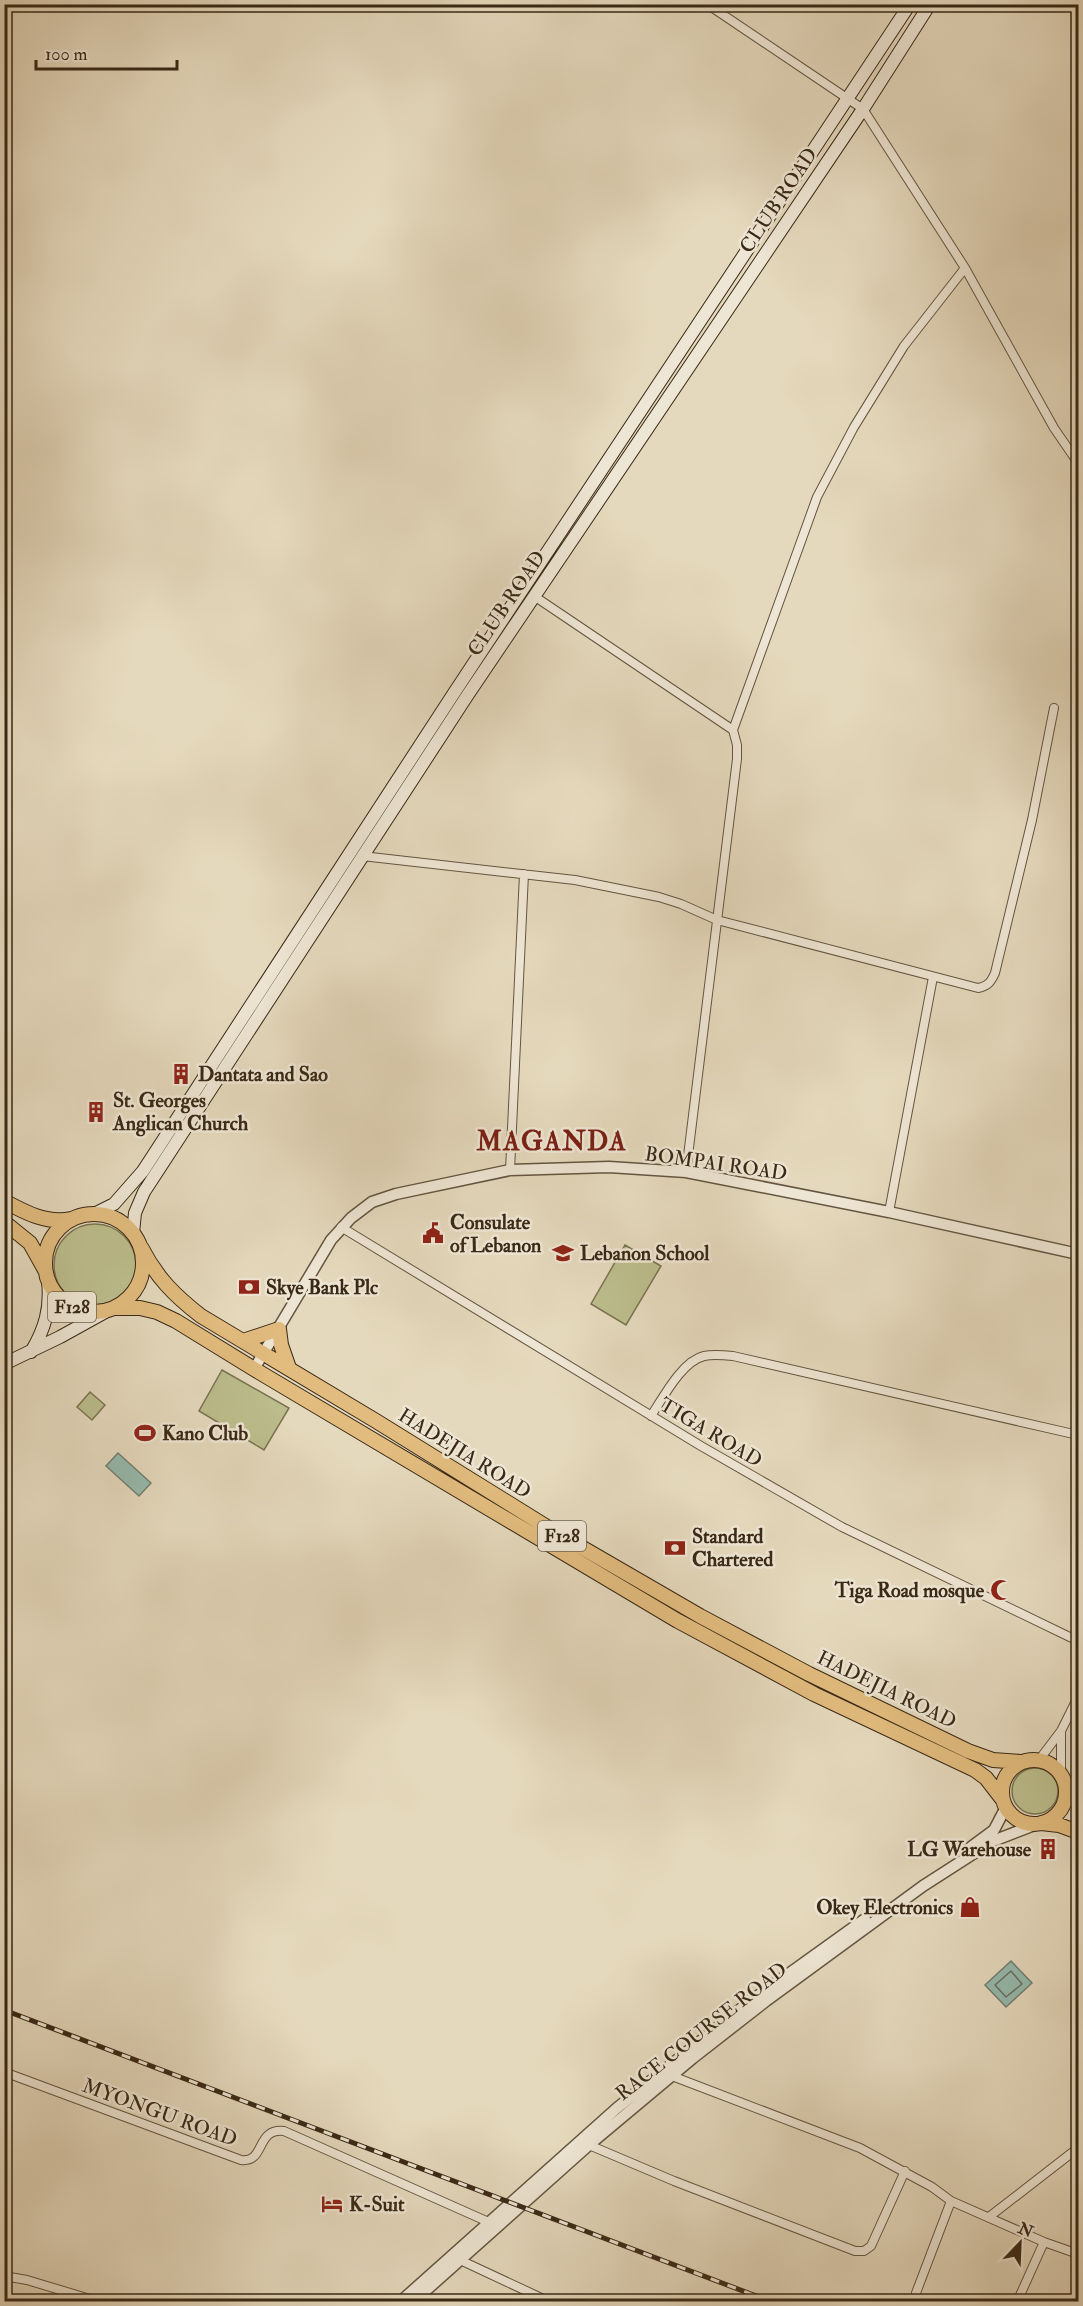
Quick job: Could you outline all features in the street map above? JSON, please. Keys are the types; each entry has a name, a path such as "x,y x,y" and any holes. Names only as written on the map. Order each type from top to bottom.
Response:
{"main road":[{"path":"92,1215 114,1204 143,1171 215,1071 910,4"},
{"name":"CLUB ROAD","path":"133,1233 135,1213 144,1192 215,1071 362,856 520,604 534,596 863,110 930,4"},
{"name":"F128","path":"4,1201 28,1214 46,1220 60,1221 92,1215 106,1215 121,1222 133,1233 141,1247"},
{"path":"30,1353 47,1319 50,1297 45,1259 48,1245 64,1224 76,1218"},
{"name":"F128","path":"4,1222 30,1243 58,1296 72,1307 89,1312 112,1309"},
{"path":"4,1364 30,1353 128,1300 137,1289 142,1275 144,1261 141,1247"},
{"name":"HADEJIA ROAD","path":"141,1247 151,1268 179,1300 201,1316 555,1532 765,1652 968,1750 993,1760 1021,1762"},
{"name":"HADEJIA ROAD","path":"112,1309 140,1308 157,1312 176,1321 678,1621 814,1694 975,1770 994,1787 1004,1803"},
{"path":"243,1341 279,1329 281,1345 289,1368"},
{"path":"1039,1760 1055,1767 1078,1804"},
{"name":"F128","path":"1021,1762 1039,1760"},
{"path":"1004,1803 1002,1789 1005,1778 1012,1768 1021,1762"},
{"path":"1039,1823 1051,1819 1065,1803 1066,1792 1063,1778"},
{"name":"F128","path":"1004,1803 1012,1815 1020,1820 1059,1825 1078,1832"}],"street":[{"path":"707,4 863,110 965,268 1054,428 1078,463"},
{"path":"686,1172 737,759 737,745 733,730 817,497 854,427 903,346 965,268"},
{"path":"534,596 733,730"},
{"path":"362,856 575,880 659,897 717,920 978,988 992,981 995,973 1032,820 1054,708"},
{"path":"510,1170 524,874"},
{"path":"889,1212 933,977"},
{"name":"BOMPAI ROAD","path":"254,1369 331,1240 341,1227 372,1202 396,1194 510,1170 609,1167 686,1172 889,1212 1078,1254"},
{"name":"TIGA ROAD","path":"341,1227 651,1416 842,1527 1078,1641"},
{"path":"651,1416 689,1364 704,1356 716,1355 733,1356 1078,1435"},
{"path":"1039,1760 1061,1731 1078,1697"},
{"path":"1061,1731 1063,1778"},
{"name":"RACE COURSE ROAD","path":"413,2301 460,2260 494,2224 616,2108 748,2002 988,1835 994,1830 1004,1803"},
{"name":"RACE COURSE ROAD","path":"400,2301 766,2001 907,1897 993,1840 1039,1823"},
{"name":"MYONGU ROAD","path":"4,2072 241,2160 251,2160 255,2157 266,2136 271,2132 284,2131 494,2224"},
{"path":"672,2076 860,2148 905,2171 951,2201 1044,2242 1078,2254"},
{"path":"589,2145 674,2181 855,2251 871,2246 905,2171"},
{"path":"989,2217 1078,2148"},
{"path":"916,2293 951,2201"},
{"path":"1017,2301 1044,2242"},
{"path":"460,2260 550,2301"},
{"path":"4,2276 27,2280 100,2301"}],"green space":[{"path":"95,1224 111,1227 124,1236 133,1249 136,1265 133,1281 124,1294 111,1303 95,1306 79,1303 66,1294 57,1281 54,1265 57,1249 66,1236 79,1227"},
{"path":"625,1245 661,1266 626,1325 591,1304"},
{"path":"222,1370 289,1408 264,1450 199,1411"},
{"path":"90,1392 105,1405 92,1420 77,1407"},
{"path":"1035,1768 1044,1769 1051,1775 1057,1782 1057,1800 1051,1807 1044,1813 1035,1814 1026,1813 1019,1807 1013,1800 1012,1791 1013,1782 1019,1775 1026,1769"}],"water":[{"path":"118,1453 151,1483 139,1496 106,1466"},
{"path":"1011,1961 1032,1983 1006,2007 985,1985"}],"railway":[{"path":"4,2010 772,2302"}],"place":[{"name":"Dantata and Sao","path":"181,1074"},
{"name":"St. Georges Anglican Church","path":"96,1112"},
{"name":"Consulate of Lebanon","path":"433,1233"},
{"name":"Lebanon School","path":"563,1253"},
{"name":"Skye Bank Plc","path":"249,1287"},
{"name":"Kano Club","path":"145,1433"},
{"name":"Standard Chartered","path":"675,1548"},
{"name":"Tiga Road mosque","path":"1001,1590"},
{"name":"LG Warehouse","path":"1048,1849"},
{"name":"Okey Electronics","path":"970,1907"},
{"name":"K-Suit","path":"332,2204"}],"district":[{"name":"MAGANDA","path":"552,1141"}]}
